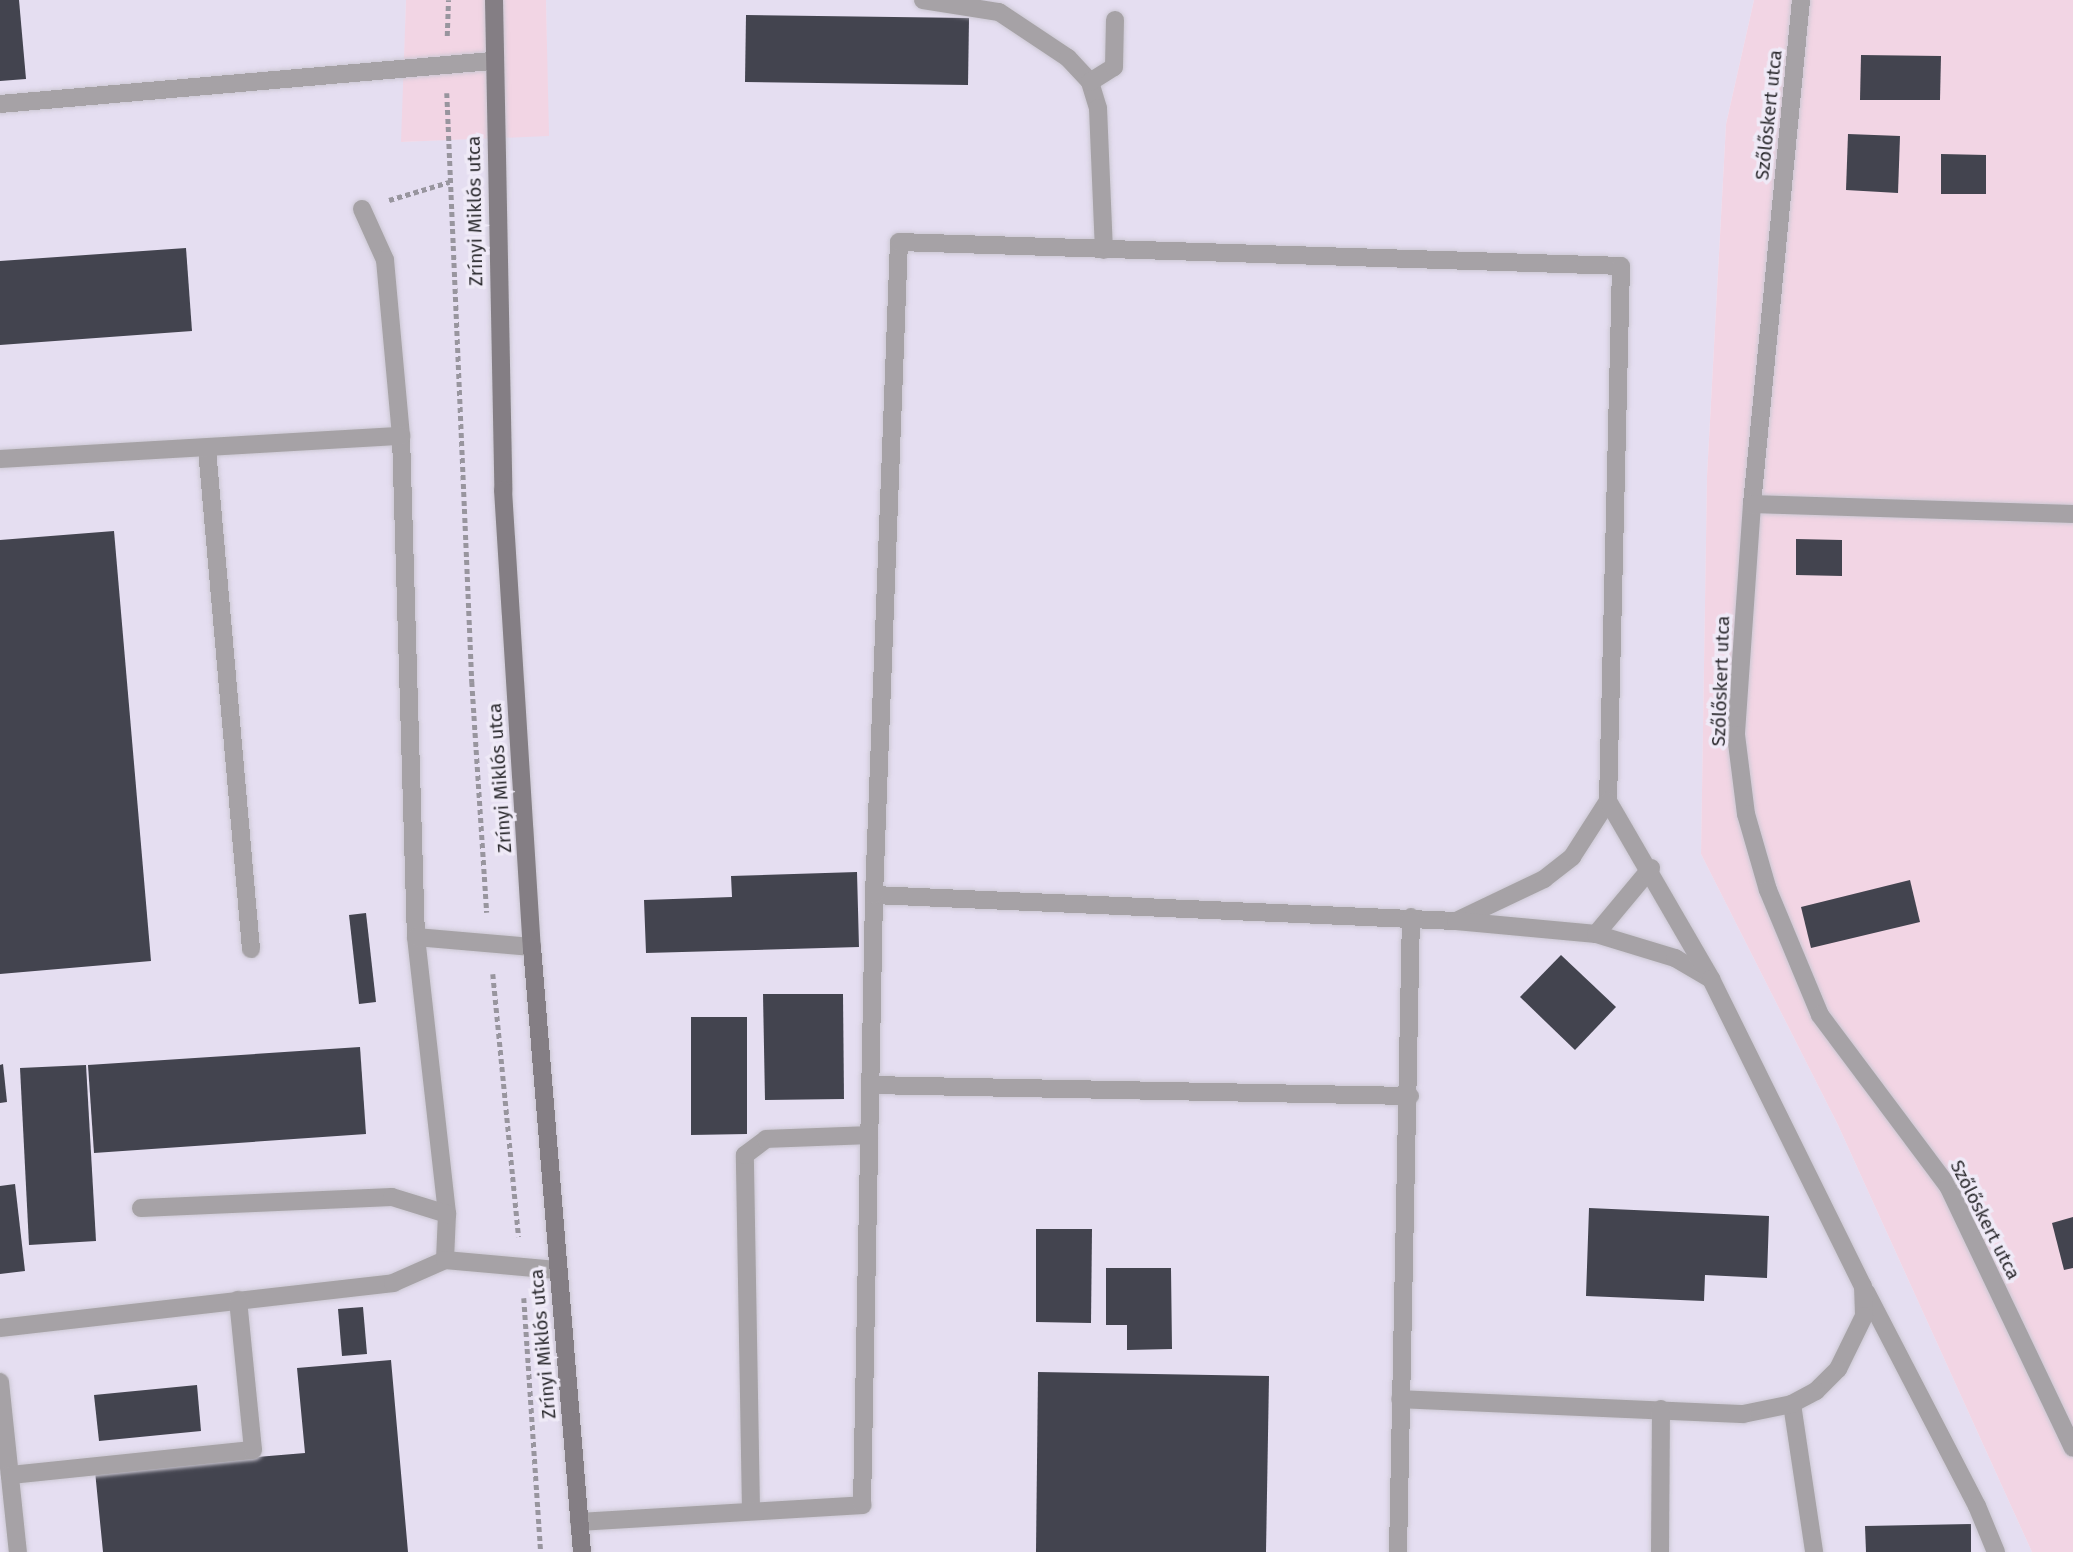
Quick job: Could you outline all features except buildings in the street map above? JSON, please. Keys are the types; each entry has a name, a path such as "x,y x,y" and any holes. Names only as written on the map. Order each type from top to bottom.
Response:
{"main road":[{"name":"Zrínyi Miklós utca","path":"494,0 493,61 503,490 532,947 582,1552"}],"street":[{"path":"923,0 999,12 1058,50 1090,82 1098,107 1104,250"},
{"name":"Szőlőskert utca","path":"1801,0 1752,504 1736,735 1746,814 1768,890 1820,1015 1948,1186 2073,1448"},
{"path":"1090,82 1114,67 1115,20"},
{"path":"0,104 493,61"},
{"path":"362,209 386,260 401,436 416,937 447,1214 445,1260"},
{"path":"579,1522 862,1505 874,895 899,242 1621,266 1608,801 1563,865 1544,880 1455,921"},
{"path":"0,460 401,436"},
{"path":"207,449 251,949"},
{"path":"1752,504 2073,514"},
{"path":"1608,801 1651,868 1711,979 1863,1286 1977,1506 1996,1552"},
{"path":"1596,934 1651,868"},
{"path":"874,895 1412,918 1596,934 1675,958 1711,979"},
{"path":"1398,1552 1412,918"},
{"path":"416,937 532,947"},
{"path":"870,1085 1410,1096"},
{"path":"751,1510 745,1155 766,1139 869,1135"},
{"path":"141,1208 392,1197 447,1214"},
{"path":"0,1328 393,1283 445,1260 522,1269 557,1270"},
{"path":"1400,1399 1744,1414 1793,1404 1816,1391 1838,1368 1856,1339 1864,1316 1863,1286"},
{"path":"10,1475 253,1450 238,1300"},
{"path":"0,1382 18,1552"},
{"path":"1793,1404 1814,1552"},
{"path":"1660,1552 1661,1409"}],"path":[{"path":"448,0 449,182 489,943 522,1269 541,1552"},
{"path":"362,209 449,182"}],"shaded area":[{"path":"0,0 406,0 402,142 548,135 546,0 1754,0 1726,124 1707,476 1701,854 1838,1125 2032,1552 0,1552"},
{"path":"406,0 546,0 549,136 401,142"},
{"path":"1754,0 2073,0 2073,1552 2032,1552 1838,1125 1701,854 1707,476 1726,124"}]}
